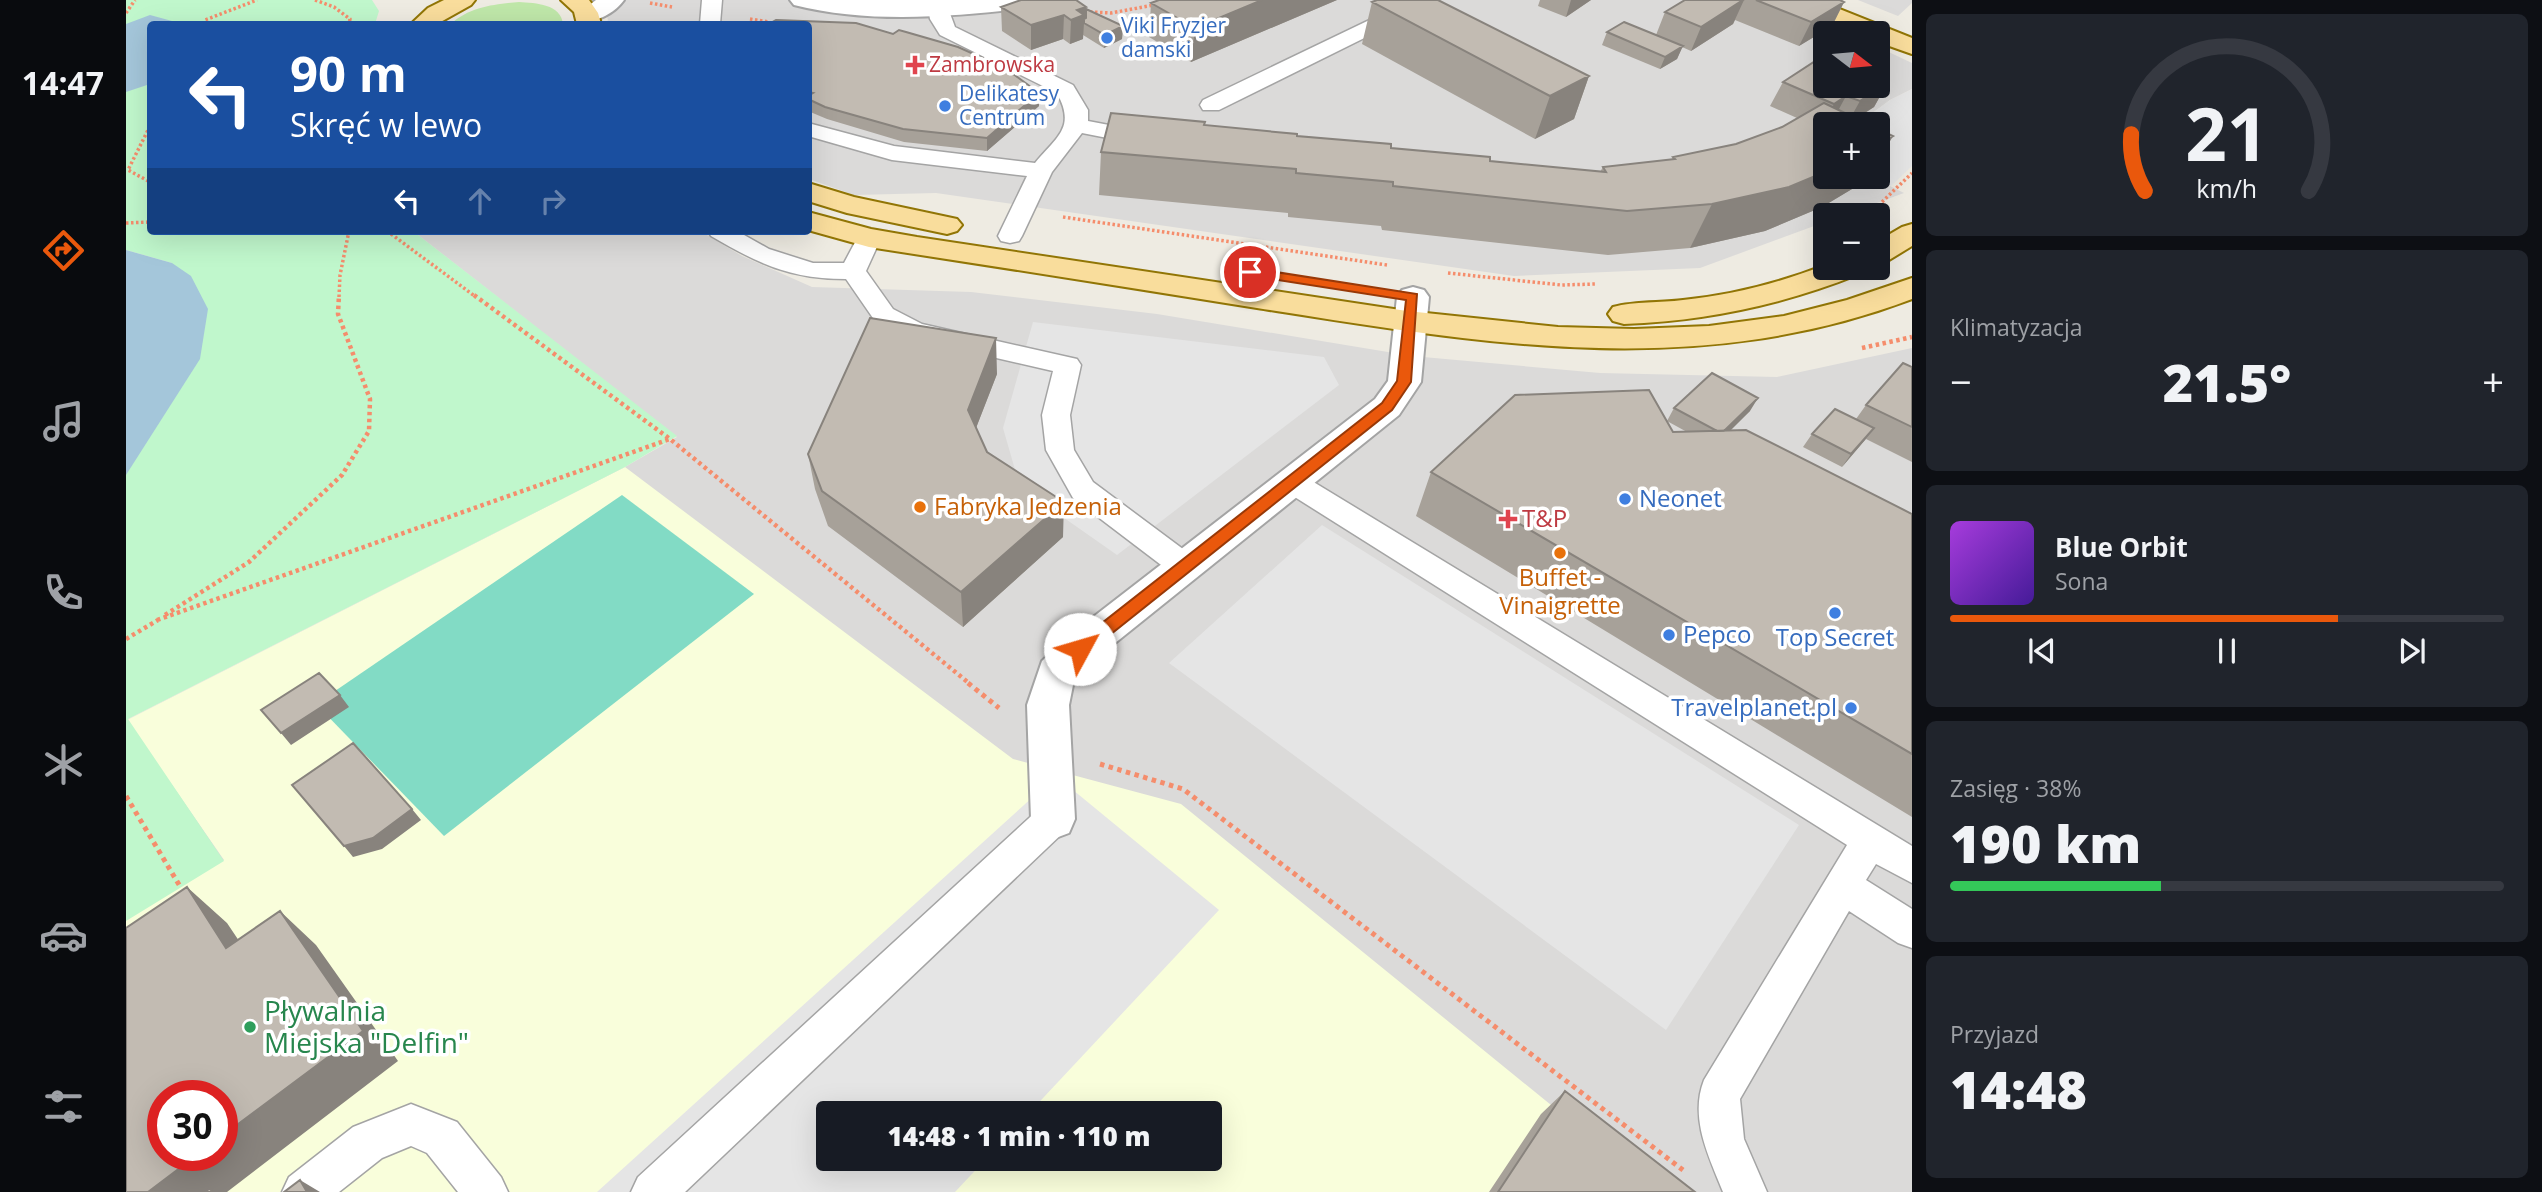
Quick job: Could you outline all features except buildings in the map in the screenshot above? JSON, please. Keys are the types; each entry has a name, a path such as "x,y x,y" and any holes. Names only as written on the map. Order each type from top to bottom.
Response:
{"main road":[{"path":"427,13 463,0"},
{"path":"1796,0 1912,47"},
{"path":"1835,0 1912,31"},
{"path":"812,192 859,207 1016,223 1412,309 1575,314 1669,313 1739,302 1817,280"},
{"path":"812,222 869,238 1412,309 1600,340 1678,339 1740,334 1826,317 1910,291"},
{"path":"1890,247 1912,233"}],"street":[{"path":"583,13 612,0"},
{"path":"802,0 887,9 1039,0"},
{"path":"1053,819 1048,705 1056,673 1080,649 1387,407 1404,382 1412,309"}],"lane":[{"path":"710,21 712,0"},
{"path":"1211,105 1426,0"},
{"path":"939,8 940,19 947,30 1066,89 1077,110 1077,125 1041,171 1016,223"},
{"path":"1077,125 1168,143"},
{"path":"812,130 892,153 1041,171"},
{"path":"727,235 760,254 811,271 853,271"},
{"path":"853,271 869,238"},
{"path":"853,271 884,315 914,331 1068,365 1055,415 1060,450 1083,489 1184,566"},
{"path":"1292,482 1912,866"},
{"path":"653,1192 1053,819"},
{"path":"1745,1192 1723,1140 1719,1095 1870,840"},
{"path":"1843,886 1912,930"},
{"path":"304,1192 368,1142 411,1125 442,1137 486,1192"}],"path":[{"path":"126,13 135,0"},
{"path":"204,21 257,0"},
{"path":"318,0 350,21"},
{"path":"147,132 128,170 147,180"},
{"path":"1879,203 1912,173"},
{"path":"126,223 147,222"},
{"path":"1016,223 1389,265"},
{"path":"126,639 249,562 342,475 369,431 370,399 338,314 340,275 348,235"},
{"path":"1443,273 1561,285 1599,284"},
{"path":"157,620 670,439"},
{"path":"126,796 181,888"}],"shaded area":[{"path":"598,0 1772,0 1820,21 1813,21 1813,98 1890,98 1890,53 1912,63 1912,89 1874,112 1813,112 1813,189 1890,189 1890,186 1904,193 1877,203 1813,203 1813,226 1700,268 1514,276 936,193 854,195 812,180 812,21 608,20 604,6"},
{"path":"1858,0 1912,0 1912,3 1898,16"},
{"path":"1912,89 1912,166 1891,186 1890,112 1874,112"},
{"path":"418,235 707,235 742,256 812,287 971,292 1157,314 1412,356 1600,373 1777,377 1912,348 1912,1192 126,1192 127,720 625,467 677,437"},
{"path":"1033,322 1324,357 1339,385 1117,555 1020,487 1003,428"},
{"path":"625,467 1013,759 1181,804 1658,1192 126,1192 126,920 224,860 127,720"},
{"path":"1322,525 1799,825 1666,1030 1169,663"},
{"path":"1056,776 1219,910 1040,1101 816,1101 816,1171 975,1171 955,1192 597,1192"}],"green space":[{"path":"126,0 372,0 379,11 376,21 147,21 147,235 418,235 677,436 625,467 128,719 224,861 126,921 126,475 172,263 126,250"},
{"path":"519,2 540,4 558,12 562,21 454,21 474,10"},
{"path":"622,495 754,594 444,836 316,704"}],"water":[{"path":"126,250 172,263 191,276 208,309 200,359 126,475"}],"waterway":[{"path":"126,73 147,39"}],"place":[{"name":"Viki Fryzjer damski","path":"1107,38"},
{"name":"Zambrowska","path":"915,65"},
{"name":"Delikatesy Centrum","path":"945,106"},
{"name":"Neonet","path":"1625,499"},
{"name":"Fabryka Jedzenia","path":"920,507"},
{"name":"T&P","path":"1508,519"},
{"name":"Buffet - Vinaigrette","path":"1560,553"},
{"name":"Top Secret","path":"1835,613"},
{"name":"Pepco","path":"1669,635"},
{"name":"Travelplanet.pl","path":"1851,708"},
{"name":"Pływalnia Miejska \"Delfin\"","path":"250,1027"}],"route":[{"path":"1080,649 1387,407 1404,382 1413,297 1250,272"}]}
